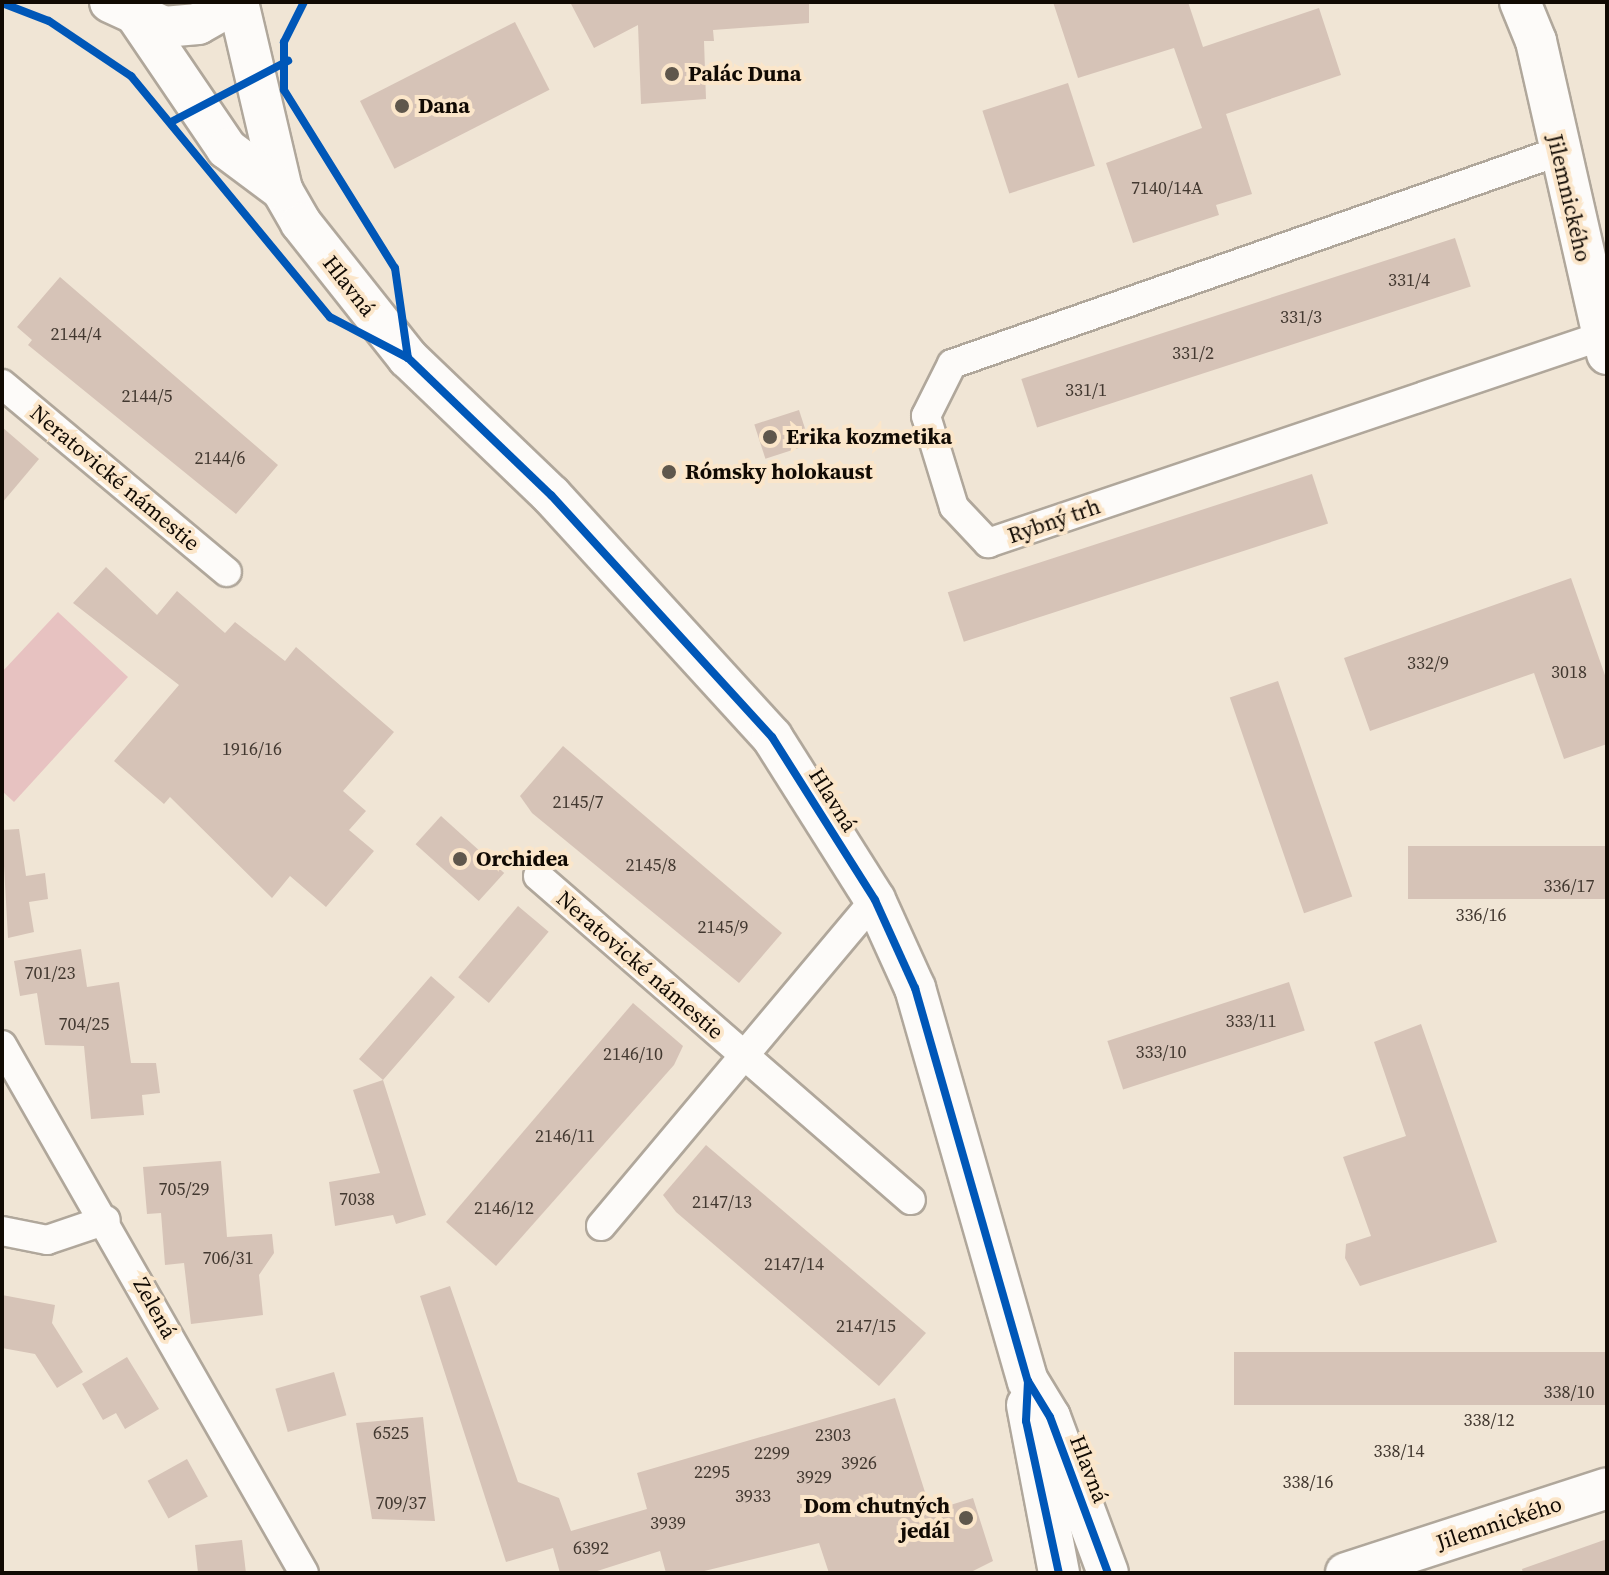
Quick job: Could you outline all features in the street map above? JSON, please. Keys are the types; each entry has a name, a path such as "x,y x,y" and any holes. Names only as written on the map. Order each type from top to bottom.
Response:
{"main road":[{"path":"124,10 164,27 198,24 238,2 282,190"},
{"name":"Jilemnického","path":"1520,2 1537,21 1557,152 1605,345"},
{"path":"124,10 227,149 282,190"},
{"name":"Hlavná","path":"282,190 408,358 562,507 772,737 875,900 915,988 1028,1381 1050,1417 1108,1573"},
{"name":"Hlavná","path":"1028,1381 1026,1421 1059,1573"},
{"name":"Jilemnického","path":"1346,1573 1607,1488"}],"street":[{"name":"Rybný trh","path":"1557,152 952,364 926,416 954,507 988,543 1605,345"},
{"name":"Neratovické námestie","path":"2,384 227,572"},
{"name":"Neratovické námestie","path":"538,876 911,1200"},
{"name":"Neratovické námestie","path":"601,1226 875,900"},
{"name":"Zelená","path":"2,1045 106,1220 304,1573"},
{"path":"2,1231 47,1240 106,1220"}],"shaded area":[{"path":"58,612 128,677 14,802 2,791 2,672"}],"building":[{"name":"Palác Duna","path":"570,2 809,2 809,23 713,30 714,41 704,41 706,99 641,104 638,25 594,48"},
{"path":"1053,2 1188,2 1203,47 1319,8 1341,75 1226,114 1252,194 1216,205 1219,215 1133,243 1106,163 1202,128 1174,48 1078,78"},
{"path":"515,22 550,90 394,169 360,101"},
{"path":"1068,83 1095,166 1009,194 982,111"},
{"path":"1455,238 1471,287 1037,427 1021,379"},
{"path":"60,277 278,465 236,514 28,345 32,340 17,327"},
{"path":"799,410 810,444 765,459 754,425"},
{"path":"2,427 39,459 2,503"},
{"path":"1312,474 1328,523 964,642 948,592"},
{"path":"106,567 157,615 177,591 225,633 235,622 285,661 296,647 394,732 343,791 366,811 349,830 374,851 326,907 290,876 272,898 170,797 164,804 114,761 179,685 73,603"},
{"path":"1571,578 1607,681 1607,744 1564,759 1534,673 1370,731 1344,658"},
{"path":"1278,681 1352,897 1304,913 1230,698"},
{"path":"563,746 782,933 739,983 532,813 520,796"},
{"name":"Orchidea","path":"441,816 504,873 479,901 416,844"},
{"path":"19,829 26,876 45,873 48,899 29,902 34,932 8,938 2,830"},
{"path":"1408,846 1607,846 1607,899 1408,899"},
{"path":"518,906 549,932 489,1003 458,977"},
{"path":"81,949 87,987 119,982 131,1063 156,1063 160,1093 142,1095 144,1115 91,1119 84,1046 45,1045 37,993 20,996 14,961"},
{"path":"431,976 455,997 383,1080 359,1059"},
{"path":"1289,982 1305,1031 1123,1090 1107,1041"},
{"path":"633,1003 683,1046 674,1065 496,1266 446,1222"},
{"path":"1421,1024 1497,1242 1360,1286 1345,1258 1346,1244 1371,1236 1343,1157 1406,1136 1374,1042"},
{"path":"383,1080 426,1215 396,1224 393,1215 335,1226 329,1182 380,1173 353,1090"},
{"path":"706,1145 926,1333 879,1386 676,1212 663,1195"},
{"path":"221,1161 227,1237 272,1234 274,1253 259,1275 263,1315 191,1324 184,1263 165,1265 161,1213 147,1214 143,1167"},
{"path":"450,1286 518,1482 559,1498 571,1531 647,1509 637,1473 895,1398 931,1511 973,1498 993,1561 969,1573 829,1573 819,1543 696,1573 666,1573 660,1551 591,1573 560,1573 553,1548 506,1562 420,1296"},
{"path":"2,1295 55,1305 52,1323 83,1372 57,1388 35,1354 2,1348"},
{"path":"1234,1352 1607,1352 1607,1405 1234,1405"},
{"path":"127,1357 159,1409 125,1429 116,1413 103,1420 82,1384"},
{"path":"334,1372 346,1415 288,1432 275,1389"},
{"path":"423,1417 435,1521 372,1519 356,1423"},
{"path":"187,1459 208,1497 168,1518 148,1481"},
{"path":"1607,1539 1607,1573 1523,1573 1522,1569"},
{"path":"242,1540 246,1573 198,1573 195,1545"}],"cycle path":[{"path":"304,2 284,42 284,90 395,268 408,358"},
{"path":"2,3 49,21 131,76 330,317 408,358 551,495 772,737 875,900 915,988 1028,1381 1050,1417 1108,1573"},
{"path":"173,121 288,61"},
{"path":"1028,1381 1026,1421 1059,1573"}],"place":[{"name":"Palác Duna","path":"672,74"},
{"name":"Dana","path":"402,106"},
{"name":"Erika kozmetika","path":"770,437"},
{"name":"Rómsky holokaust","path":"669,472"},
{"name":"Orchidea","path":"460,859"},
{"name":"Dom chutných jedál","path":"966,1518"}]}
